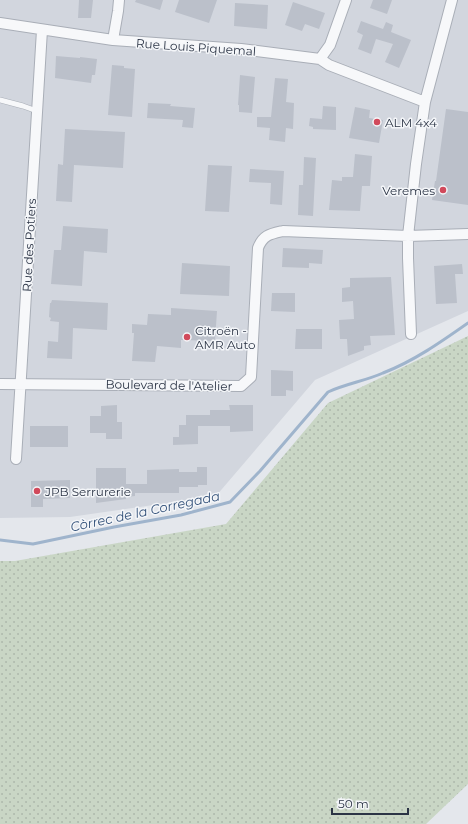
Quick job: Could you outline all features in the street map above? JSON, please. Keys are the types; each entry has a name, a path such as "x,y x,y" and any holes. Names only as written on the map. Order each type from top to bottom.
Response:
{"street":[{"path":"113,40 119,0"},
{"path":"320,59 330,45 346,0"},
{"path":"411,334 408,236 416,164 425,102 452,0"},
{"name":"Rue Louis Piquemal","path":"0,24 113,40 240,49 320,59 329,65 425,102"},
{"name":"Rue des Potiers","path":"16,459 42,30"},
{"name":"Boulevard de l'Atelier","path":"0,384 241,386 251,377 258,248 261,240 269,235 283,231 408,236 468,234"}],"lane":[{"path":"0,100 37,111"}],"shaded area":[{"path":"0,0 468,0 468,311 315,380 216,496 70,517 0,518"}],"green space":[{"path":"468,336 468,784 426,824 0,824 0,561 15,561 226,524 328,403"}],"building":[{"path":"79,0 93,0 91,18 78,18"},
{"path":"136,0 163,0 160,10 135,2"},
{"path":"179,0 217,0 209,23 175,12"},
{"path":"373,0 392,0 387,14 370,8"},
{"path":"293,2 325,13 319,29 305,24 302,31 285,25"},
{"path":"235,3 268,5 267,29 234,26"},
{"path":"361,21 383,29 386,22 393,25 391,32 411,40 399,68 385,62 393,44 376,39 371,54 358,49 363,35 357,32"},
{"path":"56,56 97,59 95,75 92,75 91,83 55,78"},
{"path":"112,65 135,69 132,117 108,115"},
{"path":"240,75 255,77 252,113 239,112"},
{"path":"275,78 288,79 286,102 294,103 293,129 286,128 285,142 269,140 270,128 257,127 257,117 271,117"},
{"path":"148,103 171,104 170,106 195,108 193,128 182,127 183,120 147,118"},
{"path":"323,106 336,107 336,130 313,129 313,127 309,126 310,118 322,119"},
{"path":"355,107 370,110 369,118 383,120 379,143 349,138"},
{"path":"446,109 468,112 468,205 432,200"},
{"path":"65,129 125,132 123,168 74,165 72,202 56,201 58,164 63,165"},
{"path":"355,154 372,156 370,186 362,186 360,211 329,210 332,180 342,181 342,177 353,177"},
{"path":"304,157 316,158 313,216 298,215 299,185 303,185"},
{"path":"208,165 232,166 229,212 205,211"},
{"path":"250,169 284,171 282,205 270,204 271,183 249,182"},
{"path":"63,226 108,229 107,253 84,251 82,286 51,284 54,250 61,250"},
{"path":"283,248 323,250 322,264 309,263 309,268 282,267"},
{"path":"182,263 230,266 229,296 180,294"},
{"path":"462,264 463,274 455,274 457,303 436,304 434,266"},
{"path":"391,277 395,335 370,336 371,345 364,346 364,350 348,356 347,339 340,339 339,320 354,319 353,301 342,302 342,288 350,287 350,278"},
{"path":"272,293 295,293 295,312 271,311"},
{"path":"52,300 108,303 107,330 73,328 72,359 47,358 48,341 58,342 59,322 50,321 51,318 49,317 50,303"},
{"path":"171,308 217,311 215,341 181,340 181,348 157,346 155,362 132,361 134,333 132,333 132,324 147,325 148,314 171,315"},
{"path":"296,329 322,329 322,349 295,349"},
{"path":"271,370 293,371 293,391 286,390 286,396 271,396"},
{"path":"117,405 117,422 122,422 122,439 106,439 106,433 90,433 90,416 101,416 101,406"},
{"path":"229,405 253,405 253,431 230,432 230,426 198,426 198,444 173,445 173,437 179,437 179,425 186,425 186,415 210,415 210,410 230,410"},
{"path":"30,426 68,426 68,447 30,447"},
{"path":"197,467 207,467 207,485 198,485 198,487 179,487 179,493 135,493 135,496 126,497 126,499 96,503 96,468 126,468 126,484 147,484 147,470 179,469 179,472 197,472"},
{"path":"70,480 70,498 43,499 43,507 31,507 31,481"}],"waterway":[{"name":"Còrrec de la Corregada","path":"0,540 33,544 181,515 230,502 260,471 328,392 376,376 406,363 468,323"}],"place":[{"name":"ALM 4x4","path":"377,122"},
{"name":"Veremes","path":"443,190"},
{"name":"Citroën - AMR Auto","path":"187,337"},
{"name":"JPB Serrurerie","path":"37,491"}]}
